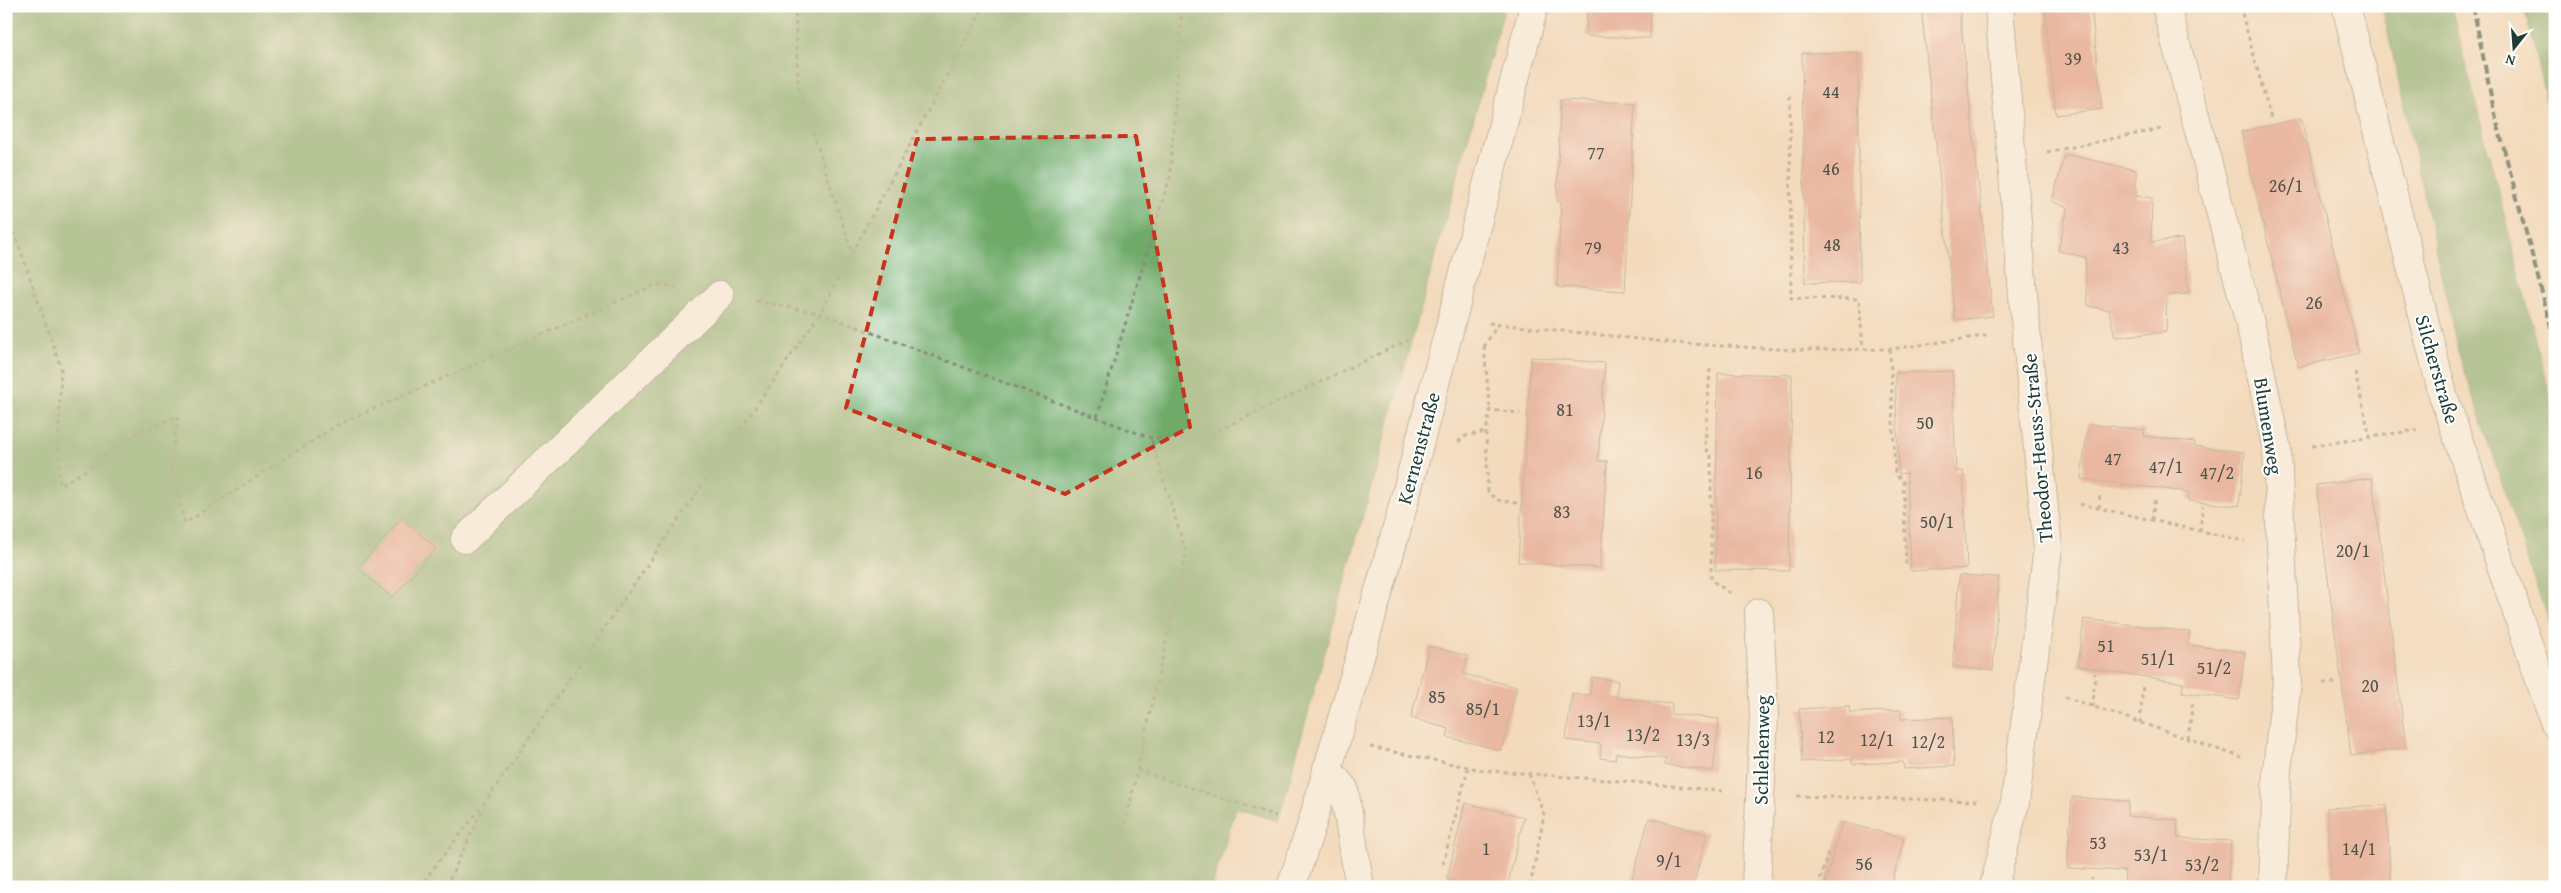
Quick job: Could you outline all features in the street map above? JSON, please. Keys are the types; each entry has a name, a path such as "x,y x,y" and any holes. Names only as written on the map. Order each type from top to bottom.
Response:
{"street":[{"name":"Kernenstraße","path":"1291,887 1311,827 1398,521 1534,6"},
{"name":"Theodor-Heuss-Straße","path":"1994,887 2015,802 2048,548 2026,330 2000,6"},
{"name":"Blumenweg","path":"2166,6 2252,331 2277,451 2287,682 2277,770 2273,887"},
{"name":"Silcherstraße","path":"2346,6 2443,394 2555,724"},
{"path":"465,540 720,295"},
{"name":"Schlehenweg","path":"1756,887 1764,715 1759,614"},
{"path":"1327,769 1344,788 1360,887"}],"path":[{"path":"795,6 798,85 852,253"},
{"path":"419,887 486,802 820,313 984,6"},
{"path":"1096,417 1170,177 1182,6"},
{"path":"2240,6 2270,119"},
{"path":"1790,96 1791,298 1859,299 1863,350"},
{"path":"2012,159 2197,122"},
{"path":"6,227 16,237 61,368 58,452 60,485 88,469 137,433 178,416 171,465 186,523 337,425 657,284 820,313 1152,438 1198,440 1452,319 1675,343 1794,350 1890,349 2026,330"},
{"path":"1484,347 1490,410 1486,432 1488,492 1497,500 1517,503"},
{"path":"1890,349 1894,475 1903,480 1906,568"},
{"path":"1710,369 1705,446 1711,456 1710,580 1759,614"},
{"path":"2355,372 2370,437"},
{"path":"2277,451 2426,429 2421,401 2443,394"},
{"path":"1490,410 1520,413"},
{"path":"1111,887 1186,553 1152,438"},
{"path":"2099,508 2100,493"},
{"path":"2043,495 2280,549"},
{"path":"2152,520 2155,497"},
{"path":"2200,531 2203,506"},
{"path":"2093,707 2094,674"},
{"path":"2030,685 2277,770"},
{"path":"2140,723 2143,685"},
{"path":"2188,739 2193,701"},
{"path":"1336,740 1468,768 1529,774 1761,795 2015,802"},
{"path":"1443,864 1468,768"},
{"path":"1137,770 1311,827"},
{"path":"1529,774 1544,815 1530,887"},
{"path":"446,887 486,802"},
{"path":"1818,887 1829,848"},
{"path":"2090,887 2092,878"}],"highlighted area":[{"path":"1136,136 1190,427 1065,494 846,408 917,139"}],"green space":[{"path":"6,6 1505,6 1278,821 1236,808 1212,887 6,887"},
{"path":"2382,6 2451,6 2555,414 2555,643 2458,351"},
{"path":"2524,6 2555,6 2555,139"}],"building":[{"path":"1587,6 1651,6 1650,38 1586,36"},
{"path":"1921,6 1959,6 1993,316 1955,320"},
{"path":"2044,6 2091,6 2102,109 2056,115"},
{"path":"1802,53 1858,53 1860,282 1805,283"},
{"path":"1560,100 1635,103 1625,291 1557,287 1561,202 1557,202"},
{"path":"2301,118 2359,353 2298,367 2241,132"},
{"path":"2065,154 2136,170 2136,196 2152,198 2151,242 2182,239 2189,294 2167,295 2166,332 2115,337 2109,310 2088,306 2085,257 2058,251 2068,208 2052,201"},
{"path":"1531,357 1605,363 1598,461 1607,461 1600,568 1518,562"},
{"path":"1952,371 1956,471 1963,471 1967,568 1911,571 1907,473 1899,474 1895,373"},
{"path":"1718,373 1792,375 1789,571 1715,570"},
{"path":"2088,424 2145,430 2144,436 2195,442 2194,446 2245,452 2239,506 2188,501 2189,492 2081,479"},
{"path":"2372,478 2406,748 2351,755 2316,485"},
{"path":"402,518 436,548 392,598 358,568"},
{"path":"1959,575 1999,577 1993,670 1953,667"},
{"path":"2084,619 2190,632 2188,645 2245,652 2239,700 2182,692 2183,683 2078,666"},
{"path":"1429,646 1468,656 1463,674 1517,687 1501,750 1447,737 1449,729 1411,718"},
{"path":"1592,677 1618,681 1616,698 1672,704 1671,714 1719,719 1713,771 1665,765 1666,759 1616,753 1615,760 1600,758 1601,744 1566,740 1572,694 1590,695"},
{"path":"1849,706 1850,713 1901,710 1901,719 1952,717 1954,766 1904,769 1903,762 1852,764 1852,759 1802,762 1799,709"},
{"path":"2072,797 2129,801 2127,816 2178,820 2177,838 2231,841 2228,887 2124,886 2125,871 2067,868"},
{"path":"1465,803 1524,817 1507,887 1455,887 1456,881 1447,879"},
{"path":"2386,805 2391,887 2332,887 2327,808"},
{"path":"1649,818 1707,834 1693,887 1630,887"},
{"path":"1842,822 1904,838 1891,887 1824,887"}],"railway":[{"path":"2473,6 2494,111 2555,342"}]}
